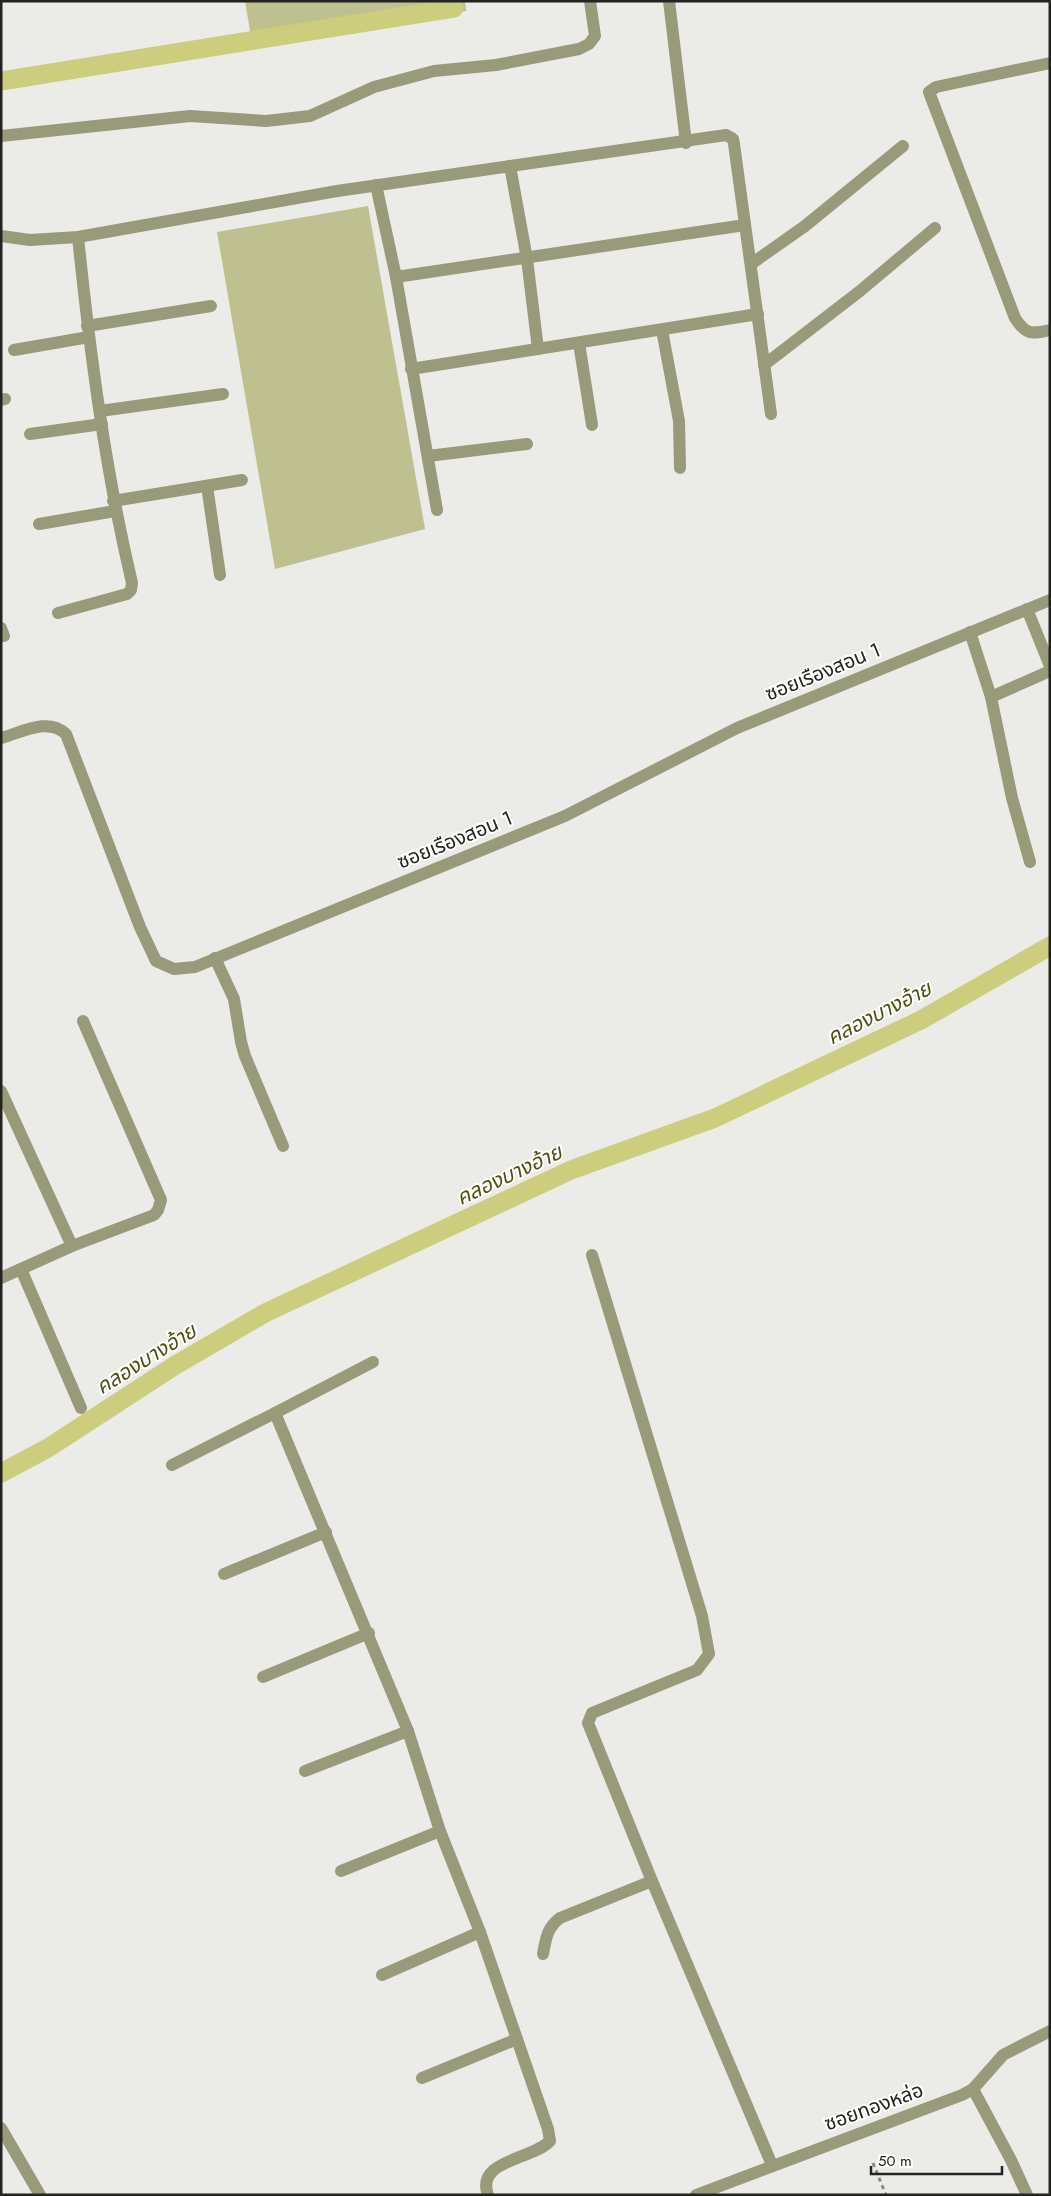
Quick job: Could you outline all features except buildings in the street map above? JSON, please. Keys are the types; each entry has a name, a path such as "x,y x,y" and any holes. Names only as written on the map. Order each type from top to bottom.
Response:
{"street":[{"path":"1,136 190,116 266,120 310,116 374,87 434,72 496,64 579,49 589,44 595,36 590,1"},
{"path":"669,1 686,143"},
{"path":"1050,63 936,87 929,92 1015,318 1023,330 1034,333 1050,330"},
{"path":"1,236 30,240 78,237 376,185 686,143 726,135 733,139 771,414"},
{"path":"751,264 805,226 903,146"},
{"path":"510,166 527,259 538,349"},
{"path":"376,185 396,278 437,510"},
{"path":"396,278 745,225"},
{"path":"764,365 935,228"},
{"path":"58,613 127,594 131,590 132,583 114,506 88,332 78,237"},
{"path":"14,350 210,306"},
{"path":"411,369 758,314"},
{"path":"662,330 680,420 680,468"},
{"path":"579,343 592,425"},
{"path":"30,434 101,417 223,394"},
{"path":"428,456 527,444"},
{"path":"39,524 206,486 242,480"},
{"path":"206,486 220,575"},
{"name":"ซอยเรืองสอน 1","path":"1,738 45,725 58,727 66,734 140,927 156,961 174,970 195,967 565,816 737,728 1050,600"},
{"path":"1027,609 1050,666"},
{"path":"970,632 991,697 1012,798 1030,862"},
{"path":"991,697 1050,671"},
{"path":"215,958 234,999 245,1056 283,1146"},
{"path":"1,1278 72,1246 154,1215 158,1210 161,1200 83,1021"},
{"path":"1,1091 72,1246"},
{"path":"592,1255 702,1616 709,1654 697,1670 592,1712 588,1718 589,1729 772,2164"},
{"path":"21,1269 81,1408"},
{"path":"172,1465 373,1362"},
{"path":"275,1413 369,1633 408,1730 440,1831 480,1932 550,2141 544,2148 494,2168 486,2177 485,2187 488,2195"},
{"path":"224,1574 326,1532"},
{"path":"263,1677 369,1633"},
{"path":"305,1770 408,1730"},
{"path":"341,1871 440,1831"},
{"path":"543,1954 546,1933 551,1925 560,1918 652,1881"},
{"path":"382,1975 480,1932"},
{"name":"ซอยทองหล่อ","path":"696,2195 772,2164 962,2095 973,2088 1003,2055 1050,2031"},
{"path":"422,2078 517,2039"},
{"path":"973,2088 1027,2195"},
{"path":"1,2128 40,2195"}],"path":[{"path":"873,2163 886,2195"}],"green space":[{"path":"245,1 465,1 466,11 253,49"},
{"path":"368,206 425,529 275,569 217,232"}],"waterway":[{"path":"1,81 454,8"},
{"name":"คลองบางอ้าย","path":"1,1473 48,1448 174,1366 265,1313 571,1170 715,1118 921,1020 1050,946"}]}
